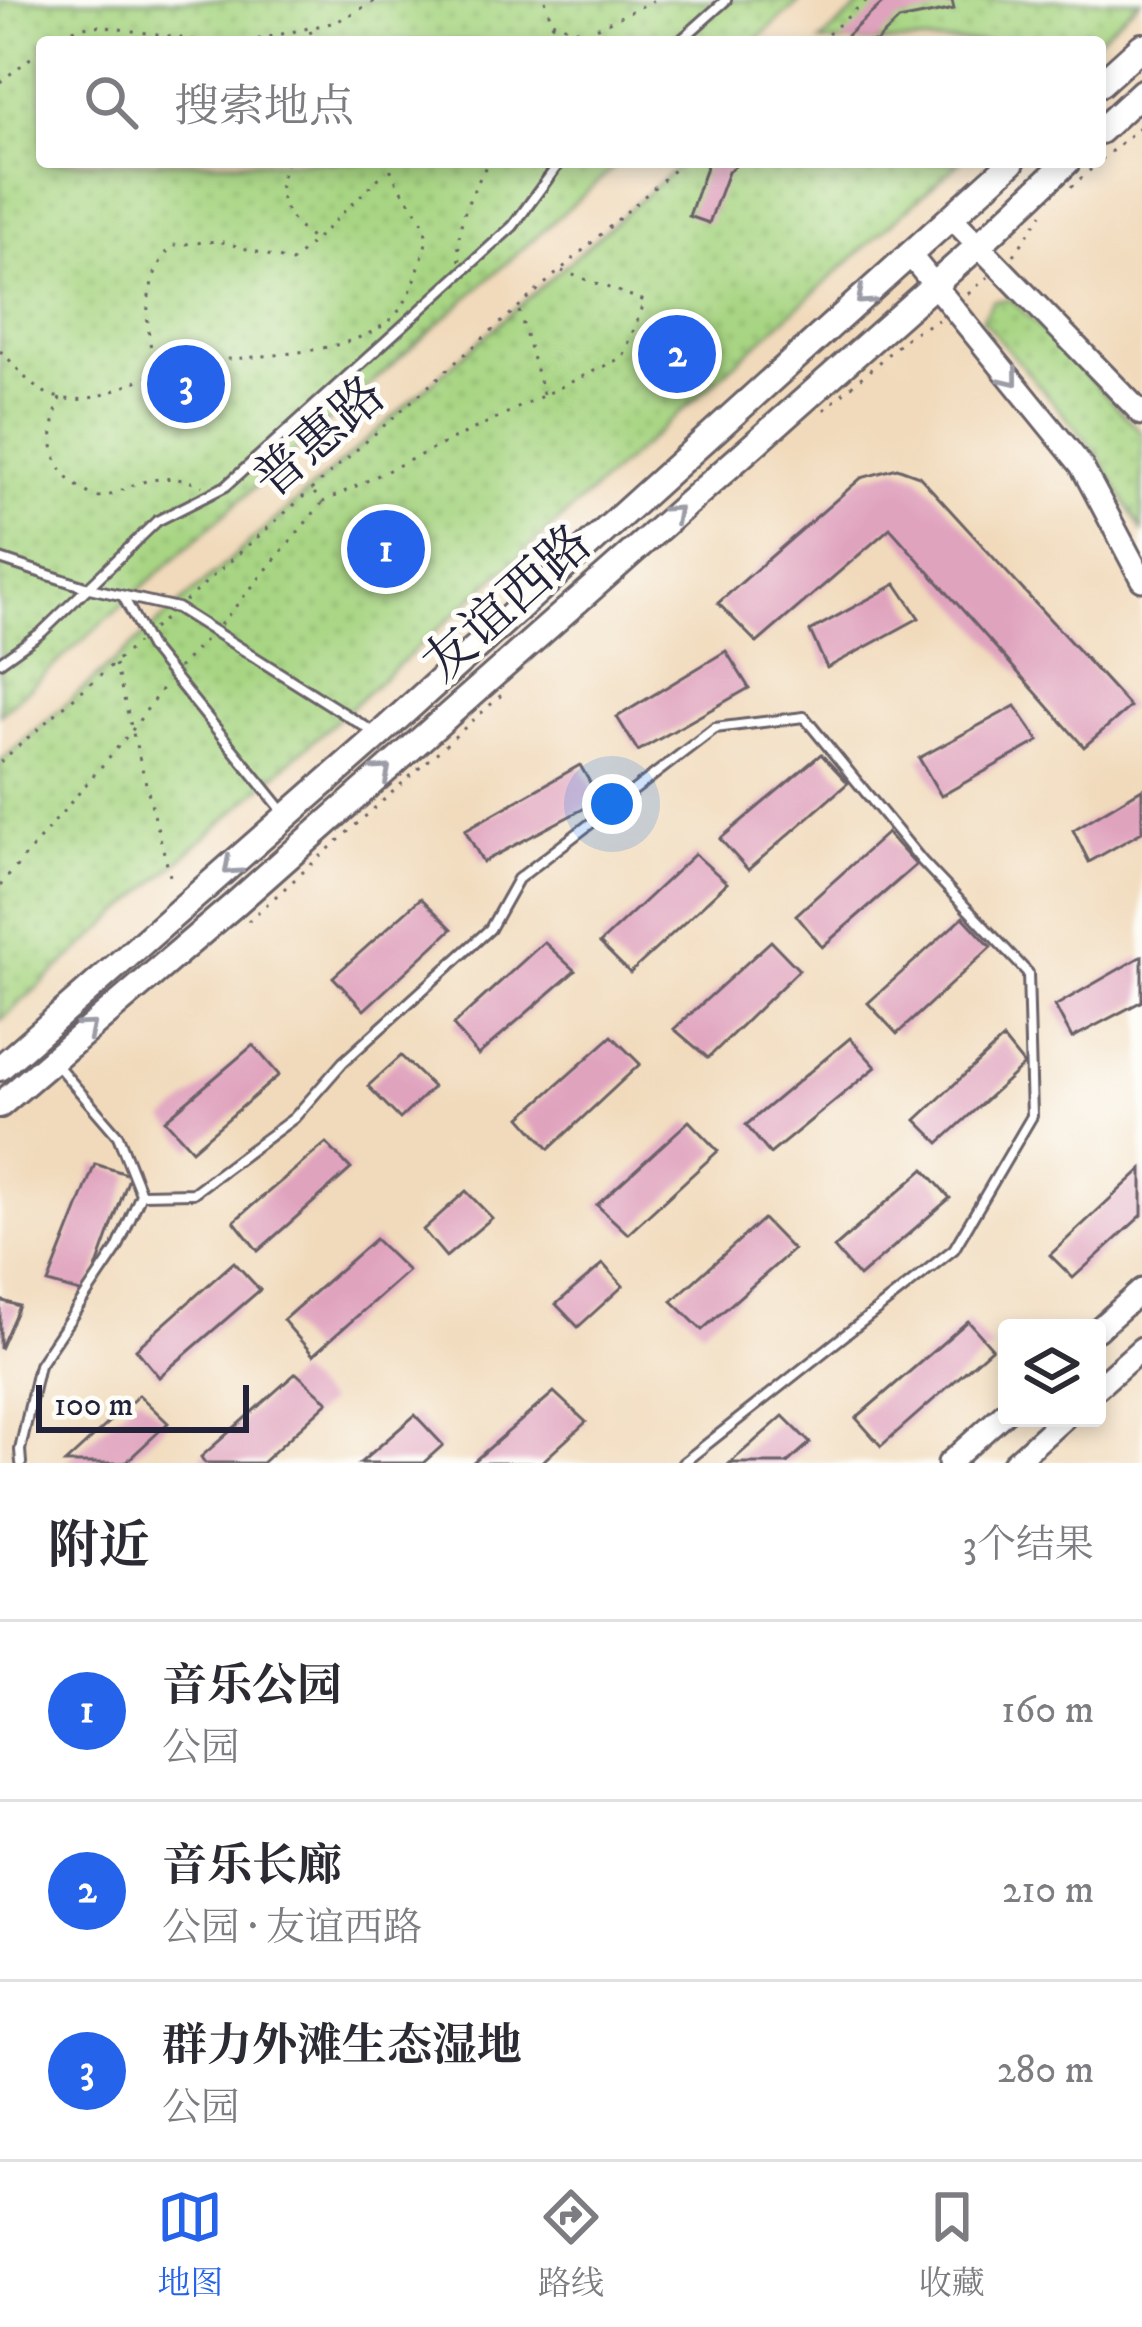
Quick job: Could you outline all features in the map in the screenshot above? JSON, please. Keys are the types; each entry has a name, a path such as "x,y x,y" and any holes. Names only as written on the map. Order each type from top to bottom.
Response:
{"main road":[{"path":"1106,79 1142,46"},
{"path":"1106,125 1142,92"},
{"name":"友谊西路","path":"0,1068 379,735 1005,168"},
{"name":"友谊西路","path":"0,1105 251,889 1061,168"},
{"path":"951,217 1142,414"},
{"path":"910,255 1081,465 1142,580"},
{"path":"1106,1322 1142,1290"},
{"path":"1106,1380 1142,1348"},
{"path":"949,1463 998,1419"},
{"path":"1014,1463 1054,1427"}],"lane":[{"path":"686,36 726,0"},
{"path":"0,662 42,632 157,521 226,486 514,226 556,168"},
{"path":"0,559 85,587 177,608 379,735"},
{"path":"123,596 143,637 287,817"},
{"path":"141,1194 193,1193 294,1118 344,1062 490,929 518,879 715,728 804,717 922,861 1028,973 1032,1116 954,1249 683,1463"},
{"path":"21,1463 39,1365 117,1249 141,1194 118,1136 51,1058"}],"path":[{"path":"278,36 336,22 377,0"},
{"path":"545,0 556,36"},
{"path":"552,22 586,33 655,0"},
{"path":"827,36 867,0"},
{"path":"66,36 92,25 167,36"},
{"path":"309,30 312,36"},
{"path":"0,82 36,55"},
{"path":"1106,157 1142,125"},
{"path":"284,168 282,206 317,242"},
{"path":"157,370 147,341 149,299 157,266 173,245 219,241 292,262 386,168"},
{"path":"0,351 42,391 61,397 98,397 157,370 216,358 325,347 388,322 413,289 426,244 419,214 391,168"},
{"path":"462,273 457,241 460,219 485,168"},
{"name":"普惠路","path":"0,762 676,168"},
{"path":"1064,193 1093,168"},
{"path":"813,419 911,334 926,329 1022,248 1046,208"},
{"path":"0,886 133,729 172,674 215,631 323,502 623,357 645,301 560,271"},
{"path":"518,308 544,395"},
{"path":"61,397 52,422 54,454 59,469 87,493 102,497 146,480 183,478 215,491"},
{"path":"311,490 323,502"},
{"path":"114,663 170,876"},
{"path":"248,921 515,683"}],"green space":[{"path":"0,0 801,0 761,36 36,36 36,168 613,168 0,714"},
{"path":"867,0 1141,0 1101,36 827,36"},
{"path":"676,168 953,168 0,1021 0,762"},
{"path":"1011,299 1142,433 1142,531 1097,453 982,319 993,301"}],"building":[{"path":"952,0 954,9 899,20 882,36 847,36 885,1"},
{"path":"706,168 732,168 709,223 689,216"},
{"path":"897,468 919,476 1130,707 1084,747 890,528 757,643 718,603 861,478"},
{"path":"896,584 919,618 827,668 810,631"},
{"path":"726,651 749,688 638,751 617,717"},
{"path":"1015,706 1039,741 941,796 919,758"},
{"path":"821,754 848,783 748,870 720,839"},
{"path":"580,765 600,800 483,862 465,830"},
{"path":"1142,789 1142,832 1089,862 1073,830"},
{"path":"887,833 916,865 822,947 796,915"},
{"path":"695,854 727,883 630,973 600,943"},
{"path":"421,898 452,929 364,1010 333,977"},
{"path":"963,917 991,947 897,1034 868,1003"},
{"path":"771,941 799,970 708,1058 674,1029"},
{"path":"544,942 575,971 478,1055 453,1025"},
{"path":"1142,956 1142,1001 1072,1038 1055,1006"},
{"path":"612,1036 640,1064 549,1149 521,1117"},
{"path":"850,1038 876,1067 770,1154 746,1125"},
{"path":"1003,1039 1024,1065 939,1143 916,1120"},
{"path":"253,1045 279,1075 192,1150 165,1120"},
{"path":"401,1056 433,1087 400,1119 368,1086"},
{"path":"689,1121 718,1151 628,1234 597,1205"},
{"path":"326,1143 351,1169 258,1251 234,1221"},
{"path":"95,1164 130,1175 87,1294 48,1283"},
{"path":"924,1169 950,1198 859,1277 834,1248"},
{"path":"1142,1169 1142,1215 1073,1278 1050,1255"},
{"path":"466,1191 492,1218 446,1257 423,1230"},
{"path":"763,1219 793,1250 702,1330 672,1301"},
{"path":"375,1239 408,1271 313,1355 283,1320"},
{"path":"234,1262 260,1290 159,1377 136,1349"},
{"path":"603,1264 623,1286 578,1327 556,1304"},
{"path":"0,1300 19,1306 0,1349"},
{"path":"968,1321 992,1348 881,1446 856,1418"},
{"path":"296,1373 328,1402 262,1463 205,1463 201,1457"},
{"path":"554,1392 586,1422 541,1463 472,1463"},
{"path":"139,1395 168,1423 125,1463 65,1463"},
{"path":"415,1415 443,1445 423,1463 360,1463"},
{"path":"783,1416 810,1443 787,1463 730,1463"}],"place":[{"name":"音乐长廊","path":"677,354"},
{"name":"群力外滩生态湿地","path":"186,384"},
{"name":"音乐公园","path":"386,549"}]}
